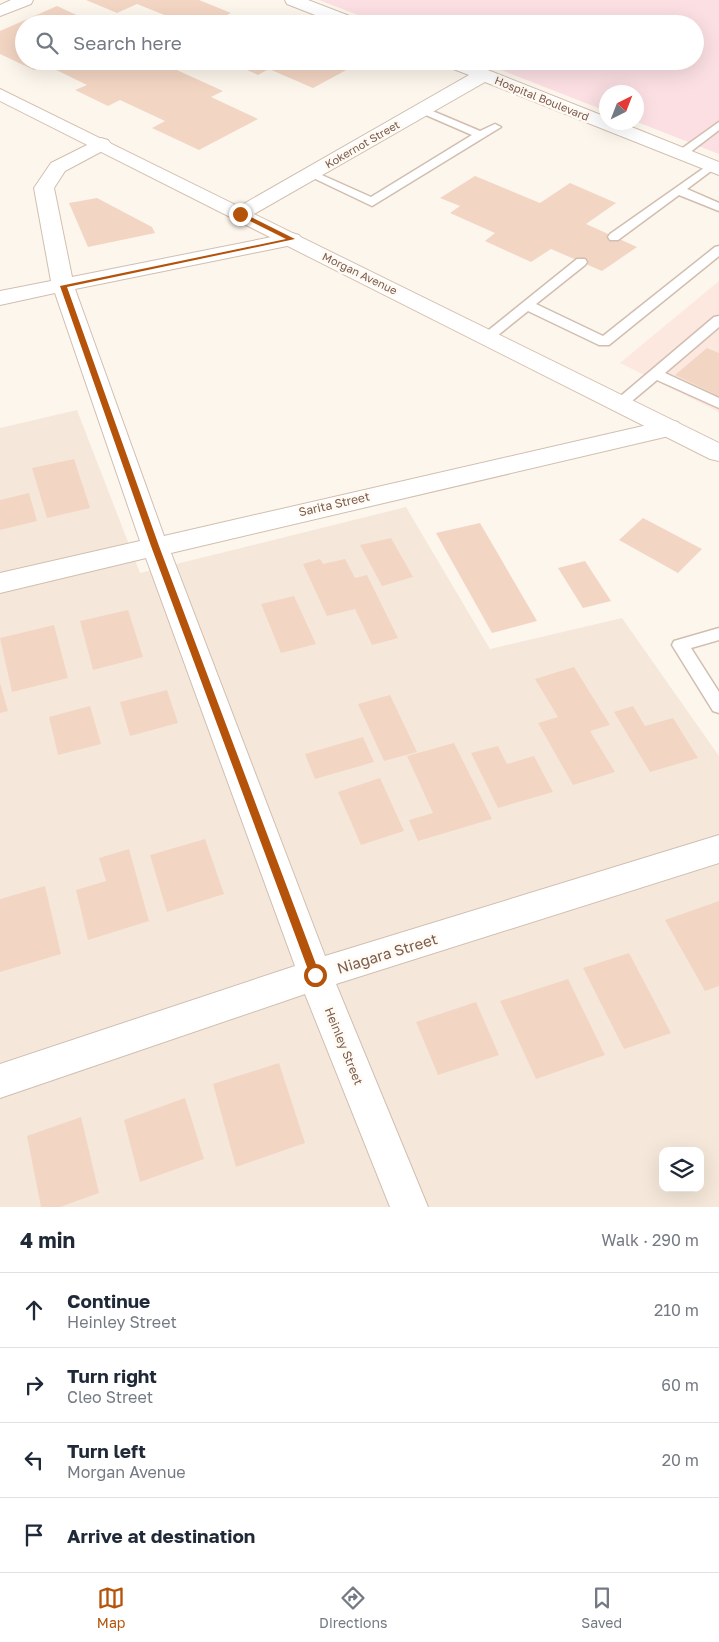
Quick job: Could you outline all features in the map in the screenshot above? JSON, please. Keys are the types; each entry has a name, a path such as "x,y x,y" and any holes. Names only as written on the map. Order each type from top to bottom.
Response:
{"street":[{"path":"0,10 25,0"},
{"path":"293,0 331,15"},
{"name":"Hospital Boulevard","path":"470,70 715,167"},
{"name":"Kokernot Street","path":"240,214 483,75"},
{"name":"Morgan Avenue","path":"1,95 719,453"},
{"name":"Heinley Street","path":"101,144 58,167 44,188 63,286 155,546 315,975 409,1207"},
{"path":"0,298 292,239"},
{"name":"Sarita Street","path":"0,584 155,546 669,428"},
{"name":"Niagara Street","path":"0,1081 315,975 719,849"}],"lane":[{"path":"423,110 482,135"},
{"path":"357,211 495,127"},
{"path":"681,154 718,127"},
{"path":"614,236 678,190 715,167"},
{"path":"311,174 372,202"},
{"path":"678,190 719,207"},
{"path":"527,305 604,342 719,250"},
{"path":"487,337 581,262"},
{"path":"620,403 719,320"},
{"path":"656,374 719,404"},
{"path":"719,634 680,645 719,706"}],"shaded area":[{"path":"319,0 719,0 719,154 644,125 644,85 599,85 599,108 501,70 704,70 704,15 358,15"},
{"path":"719,281 719,412 620,363"},
{"path":"77,410 140,573 406,507 490,649 622,618 719,756 719,1207 0,1207 0,428"}],"building":[{"path":"86,0 199,0 231,13 227,15 164,15 137,4 117,13"},
{"path":"57,6 76,15 36,15"},
{"path":"15,24 15,61 0,54 0,31"},
{"path":"56,70 177,70 223,91 211,97 258,119 199,150 152,128 165,121 120,100 108,106 75,90 87,85"},
{"path":"247,70 267,70 258,75"},
{"path":"271,70 346,70 313,88"},
{"path":"475,176 540,203 570,183 616,203 586,224 637,247 602,271 551,249 531,262 485,241 495,233 450,213 460,206 440,198"},
{"path":"97,198 152,227 155,233 88,247 69,203"},
{"path":"707,348 719,353 719,396 675,375"},
{"path":"74,459 90,508 47,518 32,468"},
{"path":"29,493 37,521 0,530 0,500"},
{"path":"643,518 702,549 678,573 619,540"},
{"path":"480,523 537,621 492,633 436,533"},
{"path":"391,538 413,577 382,586 360,545"},
{"path":"320,559 323,564 345,559 355,578 367,575 398,638 372,645 355,609 327,616 303,564"},
{"path":"585,561 611,601 583,608 558,568"},
{"path":"294,596 316,644 281,653 261,604"},
{"path":"128,610 143,657 93,670 80,621"},
{"path":"54,625 68,678 12,692 0,638"},
{"path":"574,667 610,725 590,731 615,772 573,785 538,723 558,717 535,679"},
{"path":"0,683 8,711 0,713"},
{"path":"167,690 178,723 130,736 120,702"},
{"path":"390,695 417,752 384,761 358,704"},
{"path":"90,706 101,744 58,755 49,717"},
{"path":"633,706 645,726 673,718 698,758 650,772 614,712"},
{"path":"363,737 374,762 315,779 305,754"},
{"path":"454,743 492,819 418,841 409,820 433,813 407,756"},
{"path":"498,746 507,764 534,756 553,792 498,808 471,753"},
{"path":"380,778 404,831 361,845 338,792"},
{"path":"205,839 224,894 167,912 150,855"},
{"path":"129,849 149,921 88,940 76,890 106,881 99,858"},
{"path":"45,886 61,954 0,972 0,899"},
{"path":"719,901 719,986 705,991 665,920"},
{"path":"629,953 671,1033 624,1049 583,968"},
{"path":"568,979 605,1055 536,1079 500,1001"},
{"path":"476,1002 499,1055 438,1075 416,1022"},
{"path":"279,1063 305,1143 236,1167 213,1084"},
{"path":"185,1098 204,1159 140,1182 124,1120"},
{"path":"81,1117 99,1193 60,1207 41,1207 27,1136"}],"route":[{"path":"240,214 292,239 63,286 155,546 315,975"}]}
